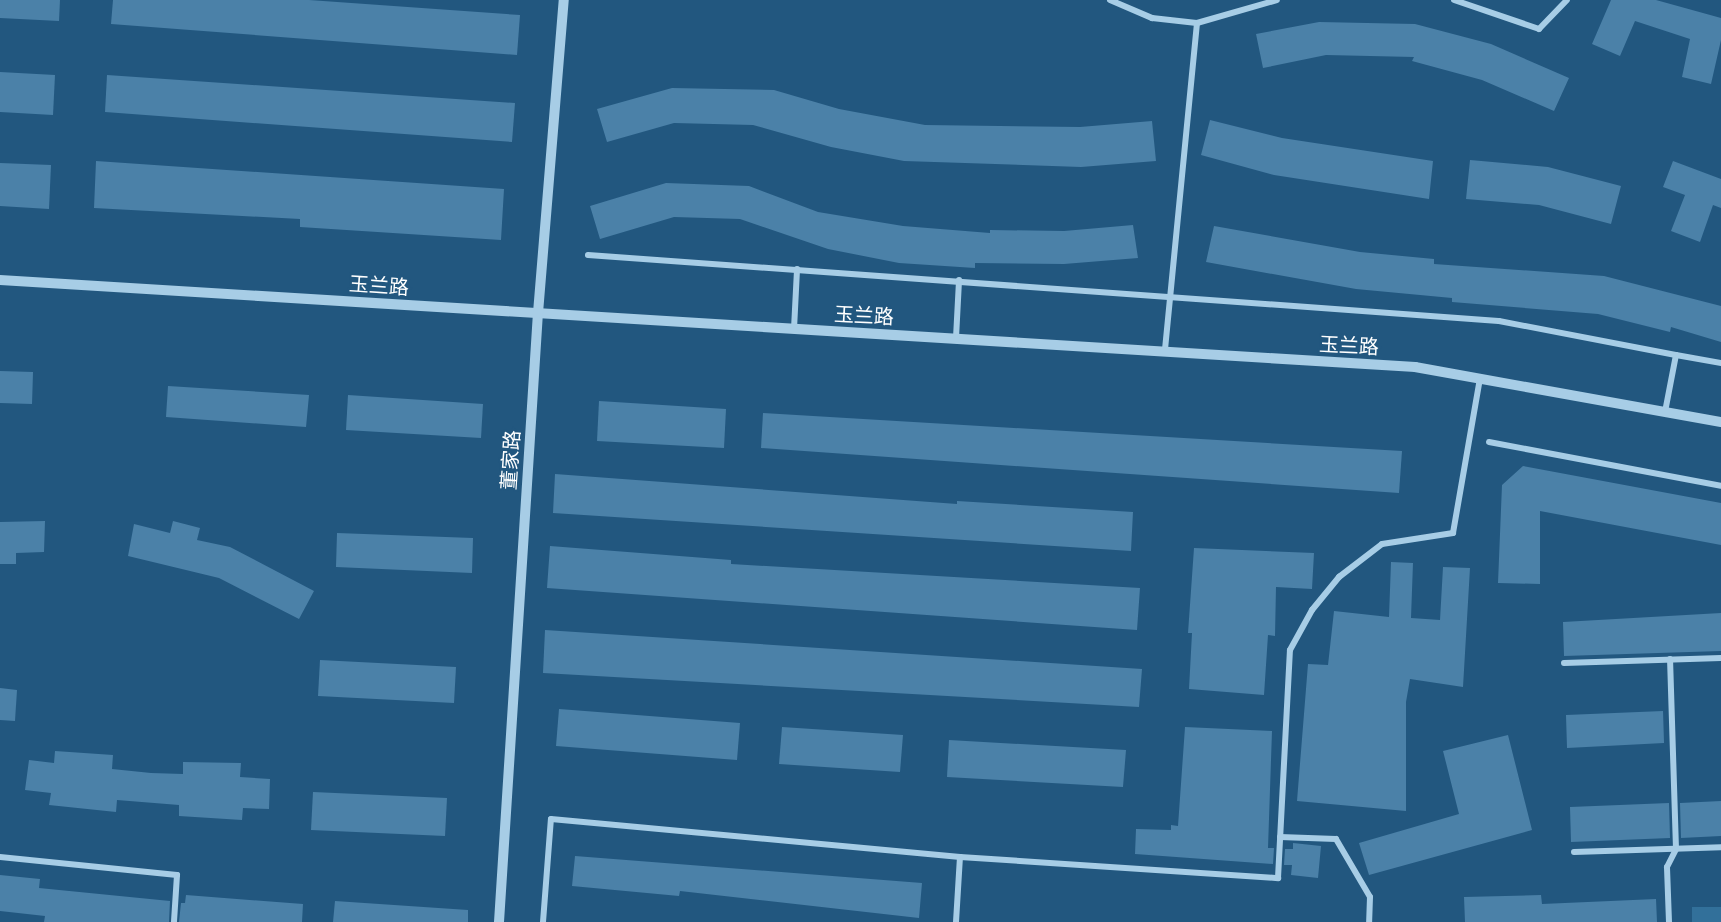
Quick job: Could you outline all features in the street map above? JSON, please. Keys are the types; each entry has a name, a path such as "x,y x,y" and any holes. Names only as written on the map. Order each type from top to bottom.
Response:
{"street":[{"name":"董家路","path":"499,922 538,313 564,0"},
{"path":"1110,0 1152,18 1197,23 1277,0"},
{"path":"1454,0 1539,30 1567,0"},
{"path":"1165,352 1197,23"},
{"path":"588,255 1171,295 1499,321 1721,363"},
{"path":"794,328 798,269"},
{"name":"玉兰路","path":"0,280 1415,367 1721,422"},
{"path":"956,338 959,280"},
{"path":"1665,412 1676,355"},
{"path":"543,922 551,819 960,857 1278,878 1290,650 1312,610 1339,577 1382,544 1453,533 1480,379"},
{"path":"1489,442 1721,486"},
{"path":"1564,663 1721,658"},
{"path":"1669,922 1667,867 1676,849 1670,659"},
{"path":"1280,837 1336,839 1370,897 1369,922"},
{"path":"1574,852 1721,847"},
{"path":"0,857 177,875 174,922"},
{"path":"956,922 960,857"}],"shaded area":[{"path":"1692,907 1721,907 1721,922 1692,922"}],"building":[{"path":"0,0 60,0 59,21 0,18"},
{"path":"113,0 309,0 520,15 517,55 111,24"},
{"path":"1611,0 1656,0 1721,18 1721,40 1711,84 1682,77 1690,39 1635,21 1620,56 1592,44"},
{"path":"1319,22 1415,24 1491,44 1569,78 1554,111 1482,80 1412,61 1414,57 1326,55 1263,68 1256,34"},
{"path":"0,72 55,75 53,115 0,112"},
{"path":"107,75 515,103 512,142 105,112"},
{"path":"672,88 774,90 839,109 925,125 1080,127 1152,121 1156,161 1081,167 904,161 831,147 753,125 674,123 607,142 597,109"},
{"path":"1210,120 1282,138 1433,161 1429,199 1274,175 1201,155"},
{"path":"1470,160 1548,167 1621,186 1611,224 1539,205 1466,199"},
{"path":"96,161 504,189 501,240 300,227 300,219 94,208"},
{"path":"1673,161 1721,179 1721,208 1713,205 1700,242 1671,231 1685,195 1663,187"},
{"path":"0,163 51,165 49,209 0,206"},
{"path":"666,183 749,186 818,212 903,226 990,233 990,230 1064,231 1133,225 1138,258 1064,264 975,263 975,268 899,263 828,249 740,219 674,217 600,239 590,206"},
{"path":"1214,226 1360,252 1434,259 1434,264 1604,276 1721,306 1721,342 1671,327 1670,332 1598,314 1452,302 1452,298 1356,289 1206,262"},
{"path":"0,371 33,372 32,404 0,403"},
{"path":"168,386 309,395 306,427 166,417"},
{"path":"348,395 483,404 481,438 346,430"},
{"path":"599,401 726,409 724,448 597,441"},
{"path":"763,413 1402,451 1399,493 761,448"},
{"path":"1523,466 1721,503 1721,545 1540,511 1540,584 1498,583 1502,485"},
{"path":"555,474 957,504 957,501 1133,512 1131,551 553,513"},
{"path":"45,521 44,552 16,553 16,564 0,564 0,522"},
{"path":"173,521 200,528 197,540 230,547 314,591 299,619 219,578 128,556 134,524 170,533"},
{"path":"337,533 473,538 472,573 336,567"},
{"path":"550,546 731,560 731,564 1140,588 1137,630 547,588"},
{"path":"1194,548 1314,553 1312,589 1276,587 1275,636 1268,635 1264,695 1189,689 1192,633 1188,633"},
{"path":"1391,562 1413,563 1411,618 1440,620 1443,567 1470,568 1463,687 1410,679 1406,702 1406,811 1297,801 1308,664 1328,665 1334,611 1389,617"},
{"path":"1721,613 1721,651 1564,656 1563,622"},
{"path":"545,630 1142,669 1139,707 543,673"},
{"path":"320,660 456,667 454,703 318,696"},
{"path":"0,688 17,690 15,721 0,720"},
{"path":"559,709 740,723 737,760 556,746"},
{"path":"1663,711 1664,743 1567,748 1566,715"},
{"path":"782,727 903,735 900,772 779,764"},
{"path":"1185,727 1272,731 1268,848 1274,848 1273,864 1135,854 1136,829 1171,830 1171,825 1178,826"},
{"path":"1508,735 1532,830 1369,875 1359,843 1459,814 1443,751"},
{"path":"949,740 1126,750 1123,787 947,777"},
{"path":"55,751 113,755 112,769 151,773 183,774 183,762 241,763 240,777 270,779 269,809 243,808 242,820 179,816 179,805 117,800 116,812 49,805 51,793 25,790 29,760 54,763"},
{"path":"313,792 447,798 445,836 311,830"},
{"path":"1721,801 1721,836 1681,838 1680,803"},
{"path":"1669,803 1670,838 1571,842 1570,807"},
{"path":"1293,843 1321,846 1318,878 1291,875 1292,865 1284,865 1285,849 1293,849"},
{"path":"575,856 922,883 919,918 680,891 679,896 572,886"},
{"path":"0,875 40,879 39,888 170,901 169,922 44,922 45,916 0,911"},
{"path":"186,895 303,904 302,922 179,922 181,903 185,903"},
{"path":"1541,895 1542,904 1656,899 1657,922 1465,922 1464,897"},
{"path":"335,901 468,910 468,922 333,922"}]}
